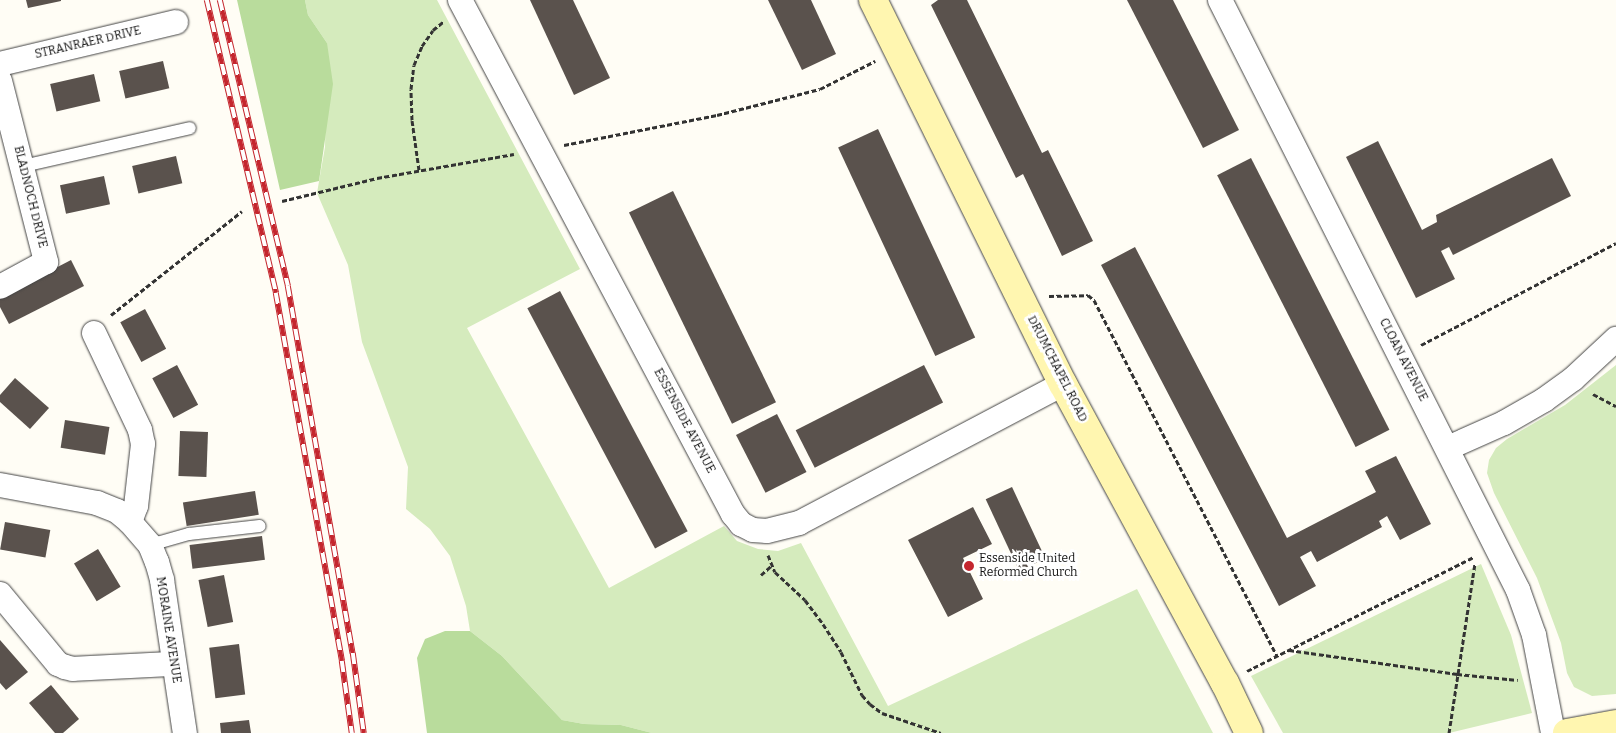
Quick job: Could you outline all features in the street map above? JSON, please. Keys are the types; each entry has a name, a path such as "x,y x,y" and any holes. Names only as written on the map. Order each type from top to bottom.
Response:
{"street":[{"name":"DRUMCHAPEL ROAD","path":"873,0 1063,384 1225,682 1249,733"},
{"name":"CLOAN AVENUE","path":"1220,0 1448,448 1518,590 1534,635 1553,733"},
{"name":"ESSENSIDE AVENUE","path":"462,4 733,514 741,524 753,530 767,532"},
{"name":"STRANRAER DRIVE","path":"0,64 176,22"},
{"name":"BLADNOCH DRIVE","path":"0,81 46,262 0,287"},
{"path":"94,334 140,430 143,444 136,506 130,522"},
{"path":"1448,448 1504,423 1544,400 1573,379 1616,339"},
{"path":"767,532 799,523 1063,384"},
{"name":"MORAINE AVENUE","path":"0,485 97,503 117,511 130,522 150,545 158,562 162,580 173,664 185,733"},
{"path":"0,594 58,664 65,667 73,669 173,664"},
{"path":"1567,733 1616,724"}],"lane":[{"path":"23,166 190,128"},
{"path":"150,545 190,534 260,526"}],"path":[{"path":"419,170 410,89 414,65 422,46 433,30 462,4"},
{"path":"282,201 419,170 540,150 717,115 820,89 897,49"},
{"path":"94,334 97,325 242,211"},
{"path":"1401,356 1616,243"},
{"path":"1020,297 1088,295 1094,300 1277,656"},
{"path":"767,532 771,566 805,600 823,624 841,652 862,695 882,713 941,733"},
{"path":"1225,682 1477,556 1449,733"},
{"path":"761,575 771,566"},
{"path":"1288,650 1457,674 1544,682"}],"green space":[{"path":"237,0 305,0 308,15 327,43 333,84 319,181 280,190"},
{"path":"305,0 437,0 580,269 467,328 609,588 724,526 737,541 758,549 778,551 801,543 888,706 1137,589 1213,733 652,733 621,725 584,724 562,720 502,656 470,631 466,606 450,556 430,529 406,509 408,467 362,342 348,265 317,193 325,147 327,43 308,15"},
{"path":"1616,365 1616,694 1592,696 1574,687 1567,673 1561,643 1537,578 1494,493 1487,473 1489,460 1496,448 1507,439 1565,405"},
{"path":"1481,564 1511,635 1532,713 1449,733 1283,733 1251,676"},
{"path":"445,631 470,631 502,656 562,720 584,724 621,725 652,733 427,733 417,658 425,639"}],"building":[{"path":"26,0 61,0 61,1 28,8"},
{"path":"530,0 573,0 610,78 574,95"},
{"path":"768,0 811,0 836,54 802,70"},
{"path":"938,0 967,0 1042,153 1048,150 1093,241 1062,256 1023,174 1016,178 931,5"},
{"path":"1127,0 1173,0 1239,130 1203,148"},
{"path":"163,61 169,88 125,98 119,71"},
{"path":"94,74 100,101 56,111 50,84"},
{"path":"878,129 975,337 935,356 838,148"},
{"path":"1378,141 1422,230 1437,222 1436,215 1552,158 1571,196 1453,255 1449,247 1441,251 1455,279 1416,298 1346,157"},
{"path":"176,156 182,183 138,193 132,166"},
{"path":"1251,158 1389,430 1356,447 1217,175"},
{"path":"104,176 110,204 66,214 60,185"},
{"path":"673,191 776,402 732,424 629,212"},
{"path":"1135,247 1287,538 1376,492 1365,471 1396,456 1431,524 1400,540 1387,516 1379,521 1382,527 1317,562 1311,551 1300,557 1316,586 1279,606 1101,265"},
{"path":"71,260 84,286 9,324 0,307 0,297"},
{"path":"560,291 688,531 655,549 527,308"},
{"path":"145,309 166,349 141,362 120,322"},
{"path":"177,365 198,405 173,418 152,378"},
{"path":"924,365 943,402 815,468 796,430"},
{"path":"15,378 49,408 30,429 0,402 0,395"},
{"path":"777,414 807,472 766,493 736,435"},
{"path":"65,420 109,427 105,455 61,448"},
{"path":"180,431 208,432 206,477 178,476"},
{"path":"1012,487 1045,559 1019,571 986,499"},
{"path":"255,491 259,515 187,526 183,502"},
{"path":"973,507 992,544 963,558 983,599 948,617 908,540"},
{"path":"5,522 50,530 45,558 0,550"},
{"path":"262,536 265,560 192,569 190,545"},
{"path":"98,549 121,587 97,601 74,563"},
{"path":"224,575 233,622 208,627 198,580"},
{"path":"0,640 28,672 6,690 0,683"},
{"path":"239,644 245,695 215,698 209,648"},
{"path":"51,685 79,719 63,733 55,733 29,703"},
{"path":"249,720 251,733 221,733 220,723"}],"railway":[{"path":"207,0 276,293 342,661 352,733"},
{"path":"220,0 288,286 353,653 364,733"}],"place":[{"name":"Essenside United Reformed Church","path":"969,566"}]}
